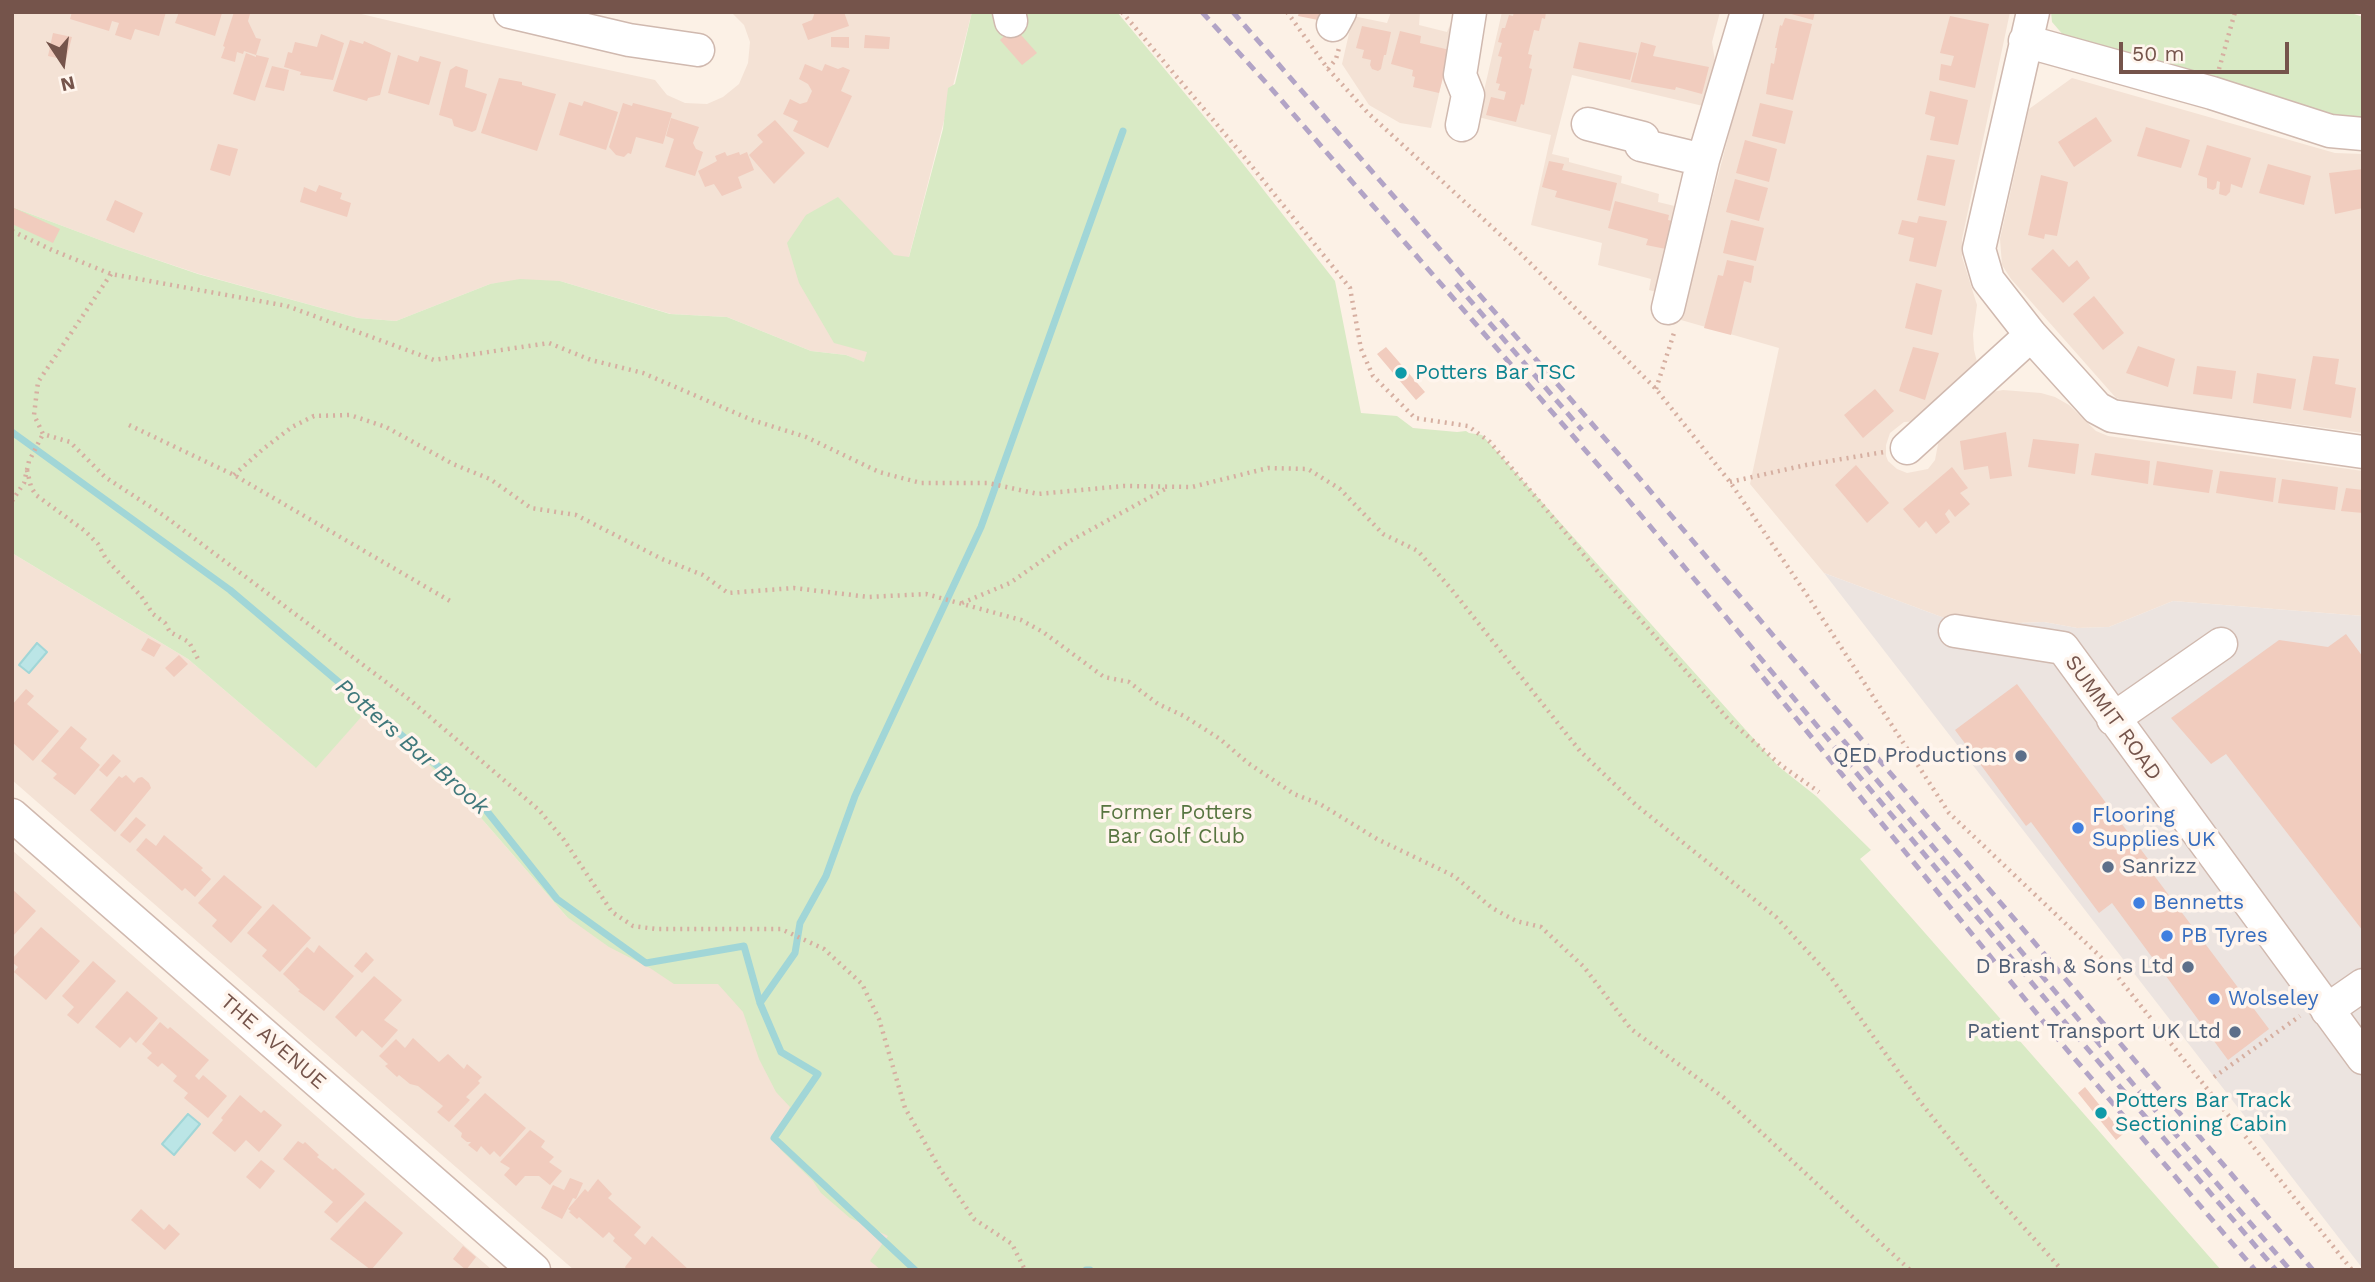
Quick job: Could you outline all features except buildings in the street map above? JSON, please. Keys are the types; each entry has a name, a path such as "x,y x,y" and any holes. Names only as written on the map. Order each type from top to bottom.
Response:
{"street":[{"path":"510,12 629,40 698,50"},
{"path":"1462,125 1468,95 1460,75 1470,12"},
{"path":"1668,307 1703,160 1747,12"},
{"path":"2363,134 2330,131 2211,93 2029,27 1979,249 1988,280 2031,335 2097,408 2112,416 2363,452"},
{"path":"1588,124 1643,138 1641,145 1703,160"},
{"path":"1907,448 2031,335"},
{"name":"SUMMIT ROAD","path":"1955,631 2063,648 2363,1058"},
{"path":"2113,719 2221,644"},
{"name":"THE AVENUE","path":"12,815 534,1270"},
{"path":"2324,1005 2363,985"}],"path":[{"path":"1122,12 1350,288 1361,349 1373,376 1415,418 1468,426 1490,442 1599,573 1730,720 1782,766 1819,792"},
{"path":"1287,12 1328,69 1368,113 1518,251 1656,389 1730,482 1949,813 2105,961 2352,1270"},
{"path":"2211,93 2235,12"},
{"path":"12,231 111,274 287,306 434,360 549,343 591,360 643,373 752,420 806,436 879,472 921,483 988,483 1038,494 1124,486 1192,487 1268,468 1308,469 1340,489 1383,534 1418,551 1580,751 1636,805 1776,917 1830,976 1918,1099 1992,1192 2062,1270"},
{"path":"111,274 38,382 34,415 43,434 69,442 105,477 163,515 410,700 539,810 564,840 612,912 633,926 656,929 781,929 824,949 862,984 879,1019 905,1108 940,1169 974,1219 1012,1244 1026,1270"},
{"path":"1656,389 1676,326 1668,307"},
{"path":"234,475 292,427 314,416 351,415 386,427 453,464 490,479 531,508 576,515 663,559 703,575 728,593 794,587 869,597 926,594 1021,620 1043,632 1104,677 1129,682 1158,704 1184,716 1294,794 1320,804 1377,839 1454,876 1492,908 1516,921 1541,927 1584,967 1631,1029 1723,1097 1910,1270"},
{"path":"129,425 234,475 450,601"},
{"path":"12,501 24,483 29,461 43,434"},
{"path":"1730,482 1806,465 1907,448"},
{"path":"27,470 36,495 85,531 98,544 106,559 170,632 189,642 198,659"},
{"path":"961,604 1010,583 1070,541 1168,487"},
{"path":"2214,1077 2324,1005"}],"shaded area":[{"path":"12,12 353,12 655,80 667,95 685,103 707,104 723,97 739,84 748,63 750,42 744,25 731,12 972,12 880,369 846,355 811,351 727,317 671,314 560,281 490,284 396,321 358,318 199,274 12,207"},
{"path":"1391,12 1420,12 1419,25 1447,32 1452,20 1457,17 1431,128 1400,123 1369,105 1342,64 1353,16 1387,23"},
{"path":"1502,12 1720,12 1712,42 1715,61 1703,106 1572,75 1552,154 1569,158 1569,162 1622,176 1621,183 1659,194 1658,202 1687,209 1663,294 1649,290 1651,279 1598,265 1602,243 1531,225 1551,135 1478,117"},
{"path":"1765,12 2010,12 1962,239 1962,257 1977,305 1973,334 1977,362 1973,377 1923,421 1904,422 1890,433 1886,445 1888,461 1907,473 1928,469 1935,460 1939,439 1982,398 2003,390 2055,397 2069,405 2096,431 2108,436 2363,471 2363,616 2173,601 2109,627 2077,628 2044,622 1963,625 1824,573 1750,484 1779,348 1681,320 1740,91"},
{"path":"2072,78 2335,153 2363,154 2363,433 2116,398 2011,279 2002,265 2000,239 2029,109"},
{"path":"12,553 188,659 315,767 371,706 481,818 567,917 735,946 893,1232 917,1270 574,1270 12,780"},
{"path":"1824,573 1963,625 2044,622 2077,628 2109,627 2173,601 2363,616 2363,1269"},
{"path":"12,850 491,1269 491,1270 12,1270"}],"green space":[{"name":"Former Potters Bar Golf Club","path":"972,12 1117,12 1233,151 1335,281 1361,413 1397,416 1413,428 1466,431 1482,435 1778,766 1816,796 1871,850 1860,859 2221,1270 881,1270 870,1261 888,1236 850,1218 821,1193 813,1181 780,1149 778,1135 790,1107 776,1092 759,1059 743,1012 718,984 674,984 609,947 567,917 481,818 371,706 316,768 188,659 12,553 12,207 198,274 358,318 396,321 490,284 520,279 560,281 670,314 727,317 811,351 846,355 864,362 867,352 834,343 799,283 787,243 806,215 838,197 894,255 909,257 943,129 948,88 955,84"},
{"path":"2051,12 2348,12 2363,17 2363,126 2071,44 2052,22"}],"water":[{"path":"37,643 47,652 29,673 19,665"},
{"path":"188,1114 200,1124 174,1155 162,1144"}],"waterway":[{"path":"760,1003 795,953 800,923 826,876 855,796 981,527 1123,131"},
{"name":"Potters Bar Brook","path":"12,432 230,590 478,800 557,899 646,963 744,946 760,1003 781,1052 818,1074 774,1138 915,1270"}],"railway":[{"path":"1202,12 1619,489 2276,1270"},
{"path":"1233,12 1635,473 2313,1270"},
{"path":"1456,284 1582,430"},
{"path":"1752,664 2051,1031 2255,1270"},
{"path":"1832,727 2290,1270"}],"place":[{"name":"Potters Bar TSC","path":"1401,373"},
{"name":"QED Productions","path":"2021,756"},
{"name":"Flooring Supplies UK","path":"2078,828"},
{"name":"Sanrizz","path":"2108,867"},
{"name":"Bennetts","path":"2139,903"},
{"name":"PB Tyres","path":"2167,936"},
{"name":"D Brash & Sons Ltd","path":"2188,967"},
{"name":"Wolseley","path":"2214,999"},
{"name":"Patient Transport UK Ltd","path":"2235,1032"},
{"name":"Potters Bar Track Sectioning Cabin","path":"2101,1113"}]}
